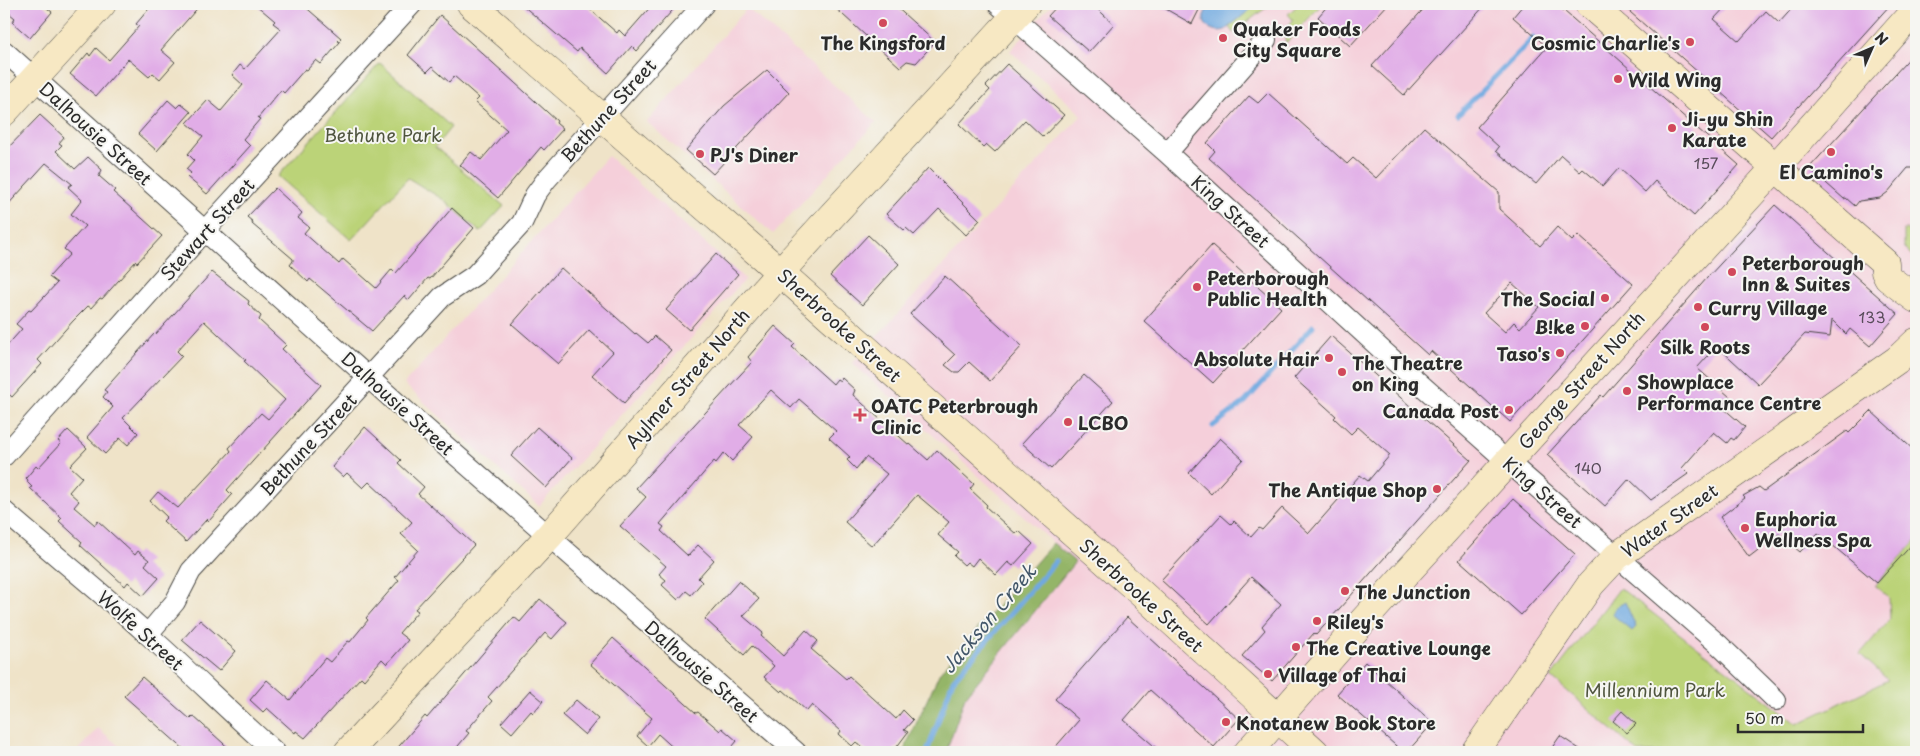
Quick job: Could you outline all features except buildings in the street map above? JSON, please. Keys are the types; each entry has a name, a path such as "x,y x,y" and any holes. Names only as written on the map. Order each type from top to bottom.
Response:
{"main road":[{"path":"4,112 102,4"},
{"name":"Sherbrooke Street","path":"471,4 780,272 1132,585 1311,748"},
{"path":"1588,4 1885,263 1899,262 1916,276"},
{"name":"Aylmer Street North","path":"348,752 549,536 1013,8"},
{"name":"George Street North","path":"1248,752 1277,717 1775,168 1916,9"},
{"path":"1885,263 1885,272 1888,278 1916,299"},
{"name":"Water Street","path":"1475,752 1591,584 1617,556 1897,360 1916,342"},
{"path":"1255,752 1264,746 1280,740 1311,748"}],"street":[{"name":"Stewart Street","path":"4,456 205,230 412,4"},
{"name":"Bethune Street","path":"148,634 175,602 191,571 442,297 475,275 522,223 535,195 704,4"},
{"name":"King Street","path":"1013,8 1167,153 1508,462 1718,644 1776,700"},
{"path":"1167,153 1266,40"},
{"name":"Dalhousie Street","path":"4,51 369,378 796,752"},
{"name":"Wolfe Street","path":"4,511 148,634 275,752"}],"shaded area":[{"path":"1052,4 1916,4 1916,666 1796,724 1551,677 1638,752 946,752 965,697 1075,562 852,363 1082,115 1010,51"},
{"path":"747,8 876,122 773,234 647,122"},
{"path":"608,156 745,279 539,506 404,384"},
{"path":"98,728 126,752 76,752"}],"green space":[{"path":"1257,4 1271,4 1233,33 1229,27"},
{"path":"1299,4 1322,4 1286,43 1283,32 1293,20 1288,14"},
{"name":"Bethune Park","path":"380,63 451,127 435,147 504,206 480,232 444,200 408,178 351,240 278,176"},
{"path":"1906,229 1916,238 1916,260 1904,248 1904,231"},
{"name":"Millennium Park","path":"1916,540 1916,752 1638,752 1551,677 1620,588 1797,724 1888,680 1860,654 1890,619 1889,598 1875,586"},
{"path":"1053,543 1075,562 965,697 946,752 903,752 940,672"}],"water":[{"path":"1210,4 1257,4 1225,30 1218,31 1210,29 1205,24 1204,14"},
{"path":"1625,602 1636,627 1632,631 1612,614 1615,608"}],"waterway":[{"name":"Jackson Creek","path":"1458,115 1533,38"},
{"name":"Jackson Creek","path":"1213,426 1245,402 1313,326"},
{"name":"Jackson Creek","path":"927,752 953,680 1056,561"}],"place":[{"name":"The Kingsford","path":"883,23"},
{"name":"Quaker Foods City Square","path":"1223,38"},
{"name":"Cosmic Charlie's","path":"1690,42"},
{"name":"Wild Wing","path":"1618,79"},
{"name":"Ji-yu Shin Karate","path":"1672,128"},
{"name":"El Camino's","path":"1831,152"},
{"name":"PJ's Diner","path":"700,154"},
{"name":"Peterborough Inn & Suites","path":"1732,272"},
{"name":"Peterborough Public Health","path":"1197,287"},
{"name":"The Social","path":"1605,298"},
{"name":"Curry Village","path":"1698,307"},
{"name":"B!ke","path":"1585,326"},
{"name":"Silk Roots","path":"1705,327"},
{"name":"Taso's","path":"1560,353"},
{"name":"Absolute Hair","path":"1329,358"},
{"name":"The Theatre on King","path":"1342,372"},
{"name":"Showplace Performance Centre","path":"1627,391"},
{"name":"Canada Post","path":"1509,410"},
{"name":"OATC Peterbrough Clinic","path":"860,415"},
{"name":"LCBO","path":"1068,422"},
{"name":"The Antique Shop","path":"1437,489"},
{"name":"Euphoria Wellness Spa","path":"1745,528"},
{"name":"The Junction","path":"1345,591"},
{"name":"Riley's","path":"1317,621"},
{"name":"The Creative Lounge","path":"1296,647"},
{"name":"Village of Thai","path":"1268,674"},
{"name":"Knotanew Book Store","path":"1226,722"}]}
